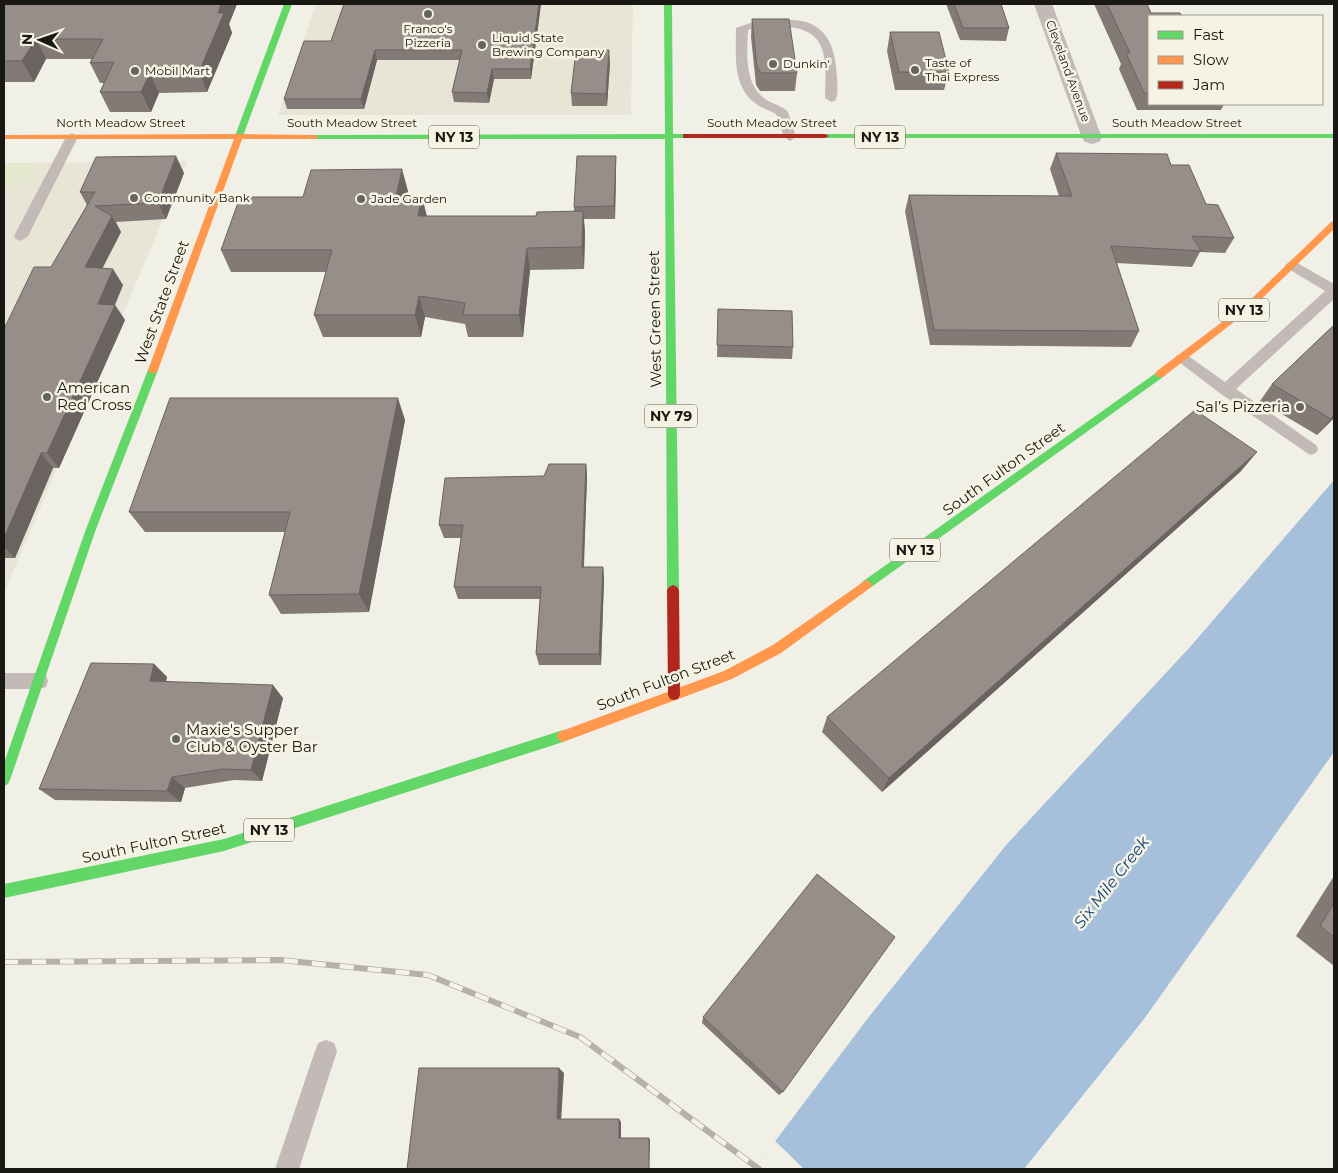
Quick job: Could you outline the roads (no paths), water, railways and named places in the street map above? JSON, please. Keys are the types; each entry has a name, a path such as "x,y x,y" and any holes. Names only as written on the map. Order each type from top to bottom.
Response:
{"main road":[{"name":"West State Street","path":"4,780 91,529 157,360 288,4"},
{"name":"West Green Street","path":"668,4 674,695"},
{"name":"North Meadow Street","path":"4,137 239,136"},
{"name":"South Meadow Street","path":"239,136 1092,138 1334,136"},
{"name":"South Fulton Street","path":"4,891 224,845 530,748 728,675 777,649 1182,358 1249,306 1334,224"}],"street":[{"name":"Cleveland Avenue","path":"1043,4 1092,138"}],"lane":[{"path":"790,137 782,112 759,101 749,90 743,68 742,28 753,24 786,24 807,26 819,33 826,46 831,63 831,98"},
{"path":"20,236 72,137"},
{"path":"1226,390 1334,290 1292,265"},
{"path":"1182,358 1310,449"},
{"path":"4,681 39,681"},
{"path":"287,1169 326,1051"}],"water":[{"name":"Six Mile Creek","path":"1334,480 1334,752 1144,1019 1024,1169 754,1169 868,1018 1007,844 1190,647"}],"railway":[{"path":"4,962 280,960 428,975 580,1037 759,1169"}],"place":[{"name":"Franco's Pizzeria","path":"428,14"},
{"name":"Liquid State Brewing Company","path":"482,45"},
{"name":"Dunkin'","path":"773,64"},
{"name":"Taste of Thai Express","path":"915,70"},
{"name":"Mobil Mart","path":"135,71"},
{"name":"Community Bank","path":"134,198"},
{"name":"Jade Garden","path":"361,199"},
{"name":"American Red Cross","path":"47,397"},
{"name":"Sal’s Pizzeria","path":"1300,407"},
{"name":"Maxie's Supper Club & Oyster Bar","path":"176,739"}]}
